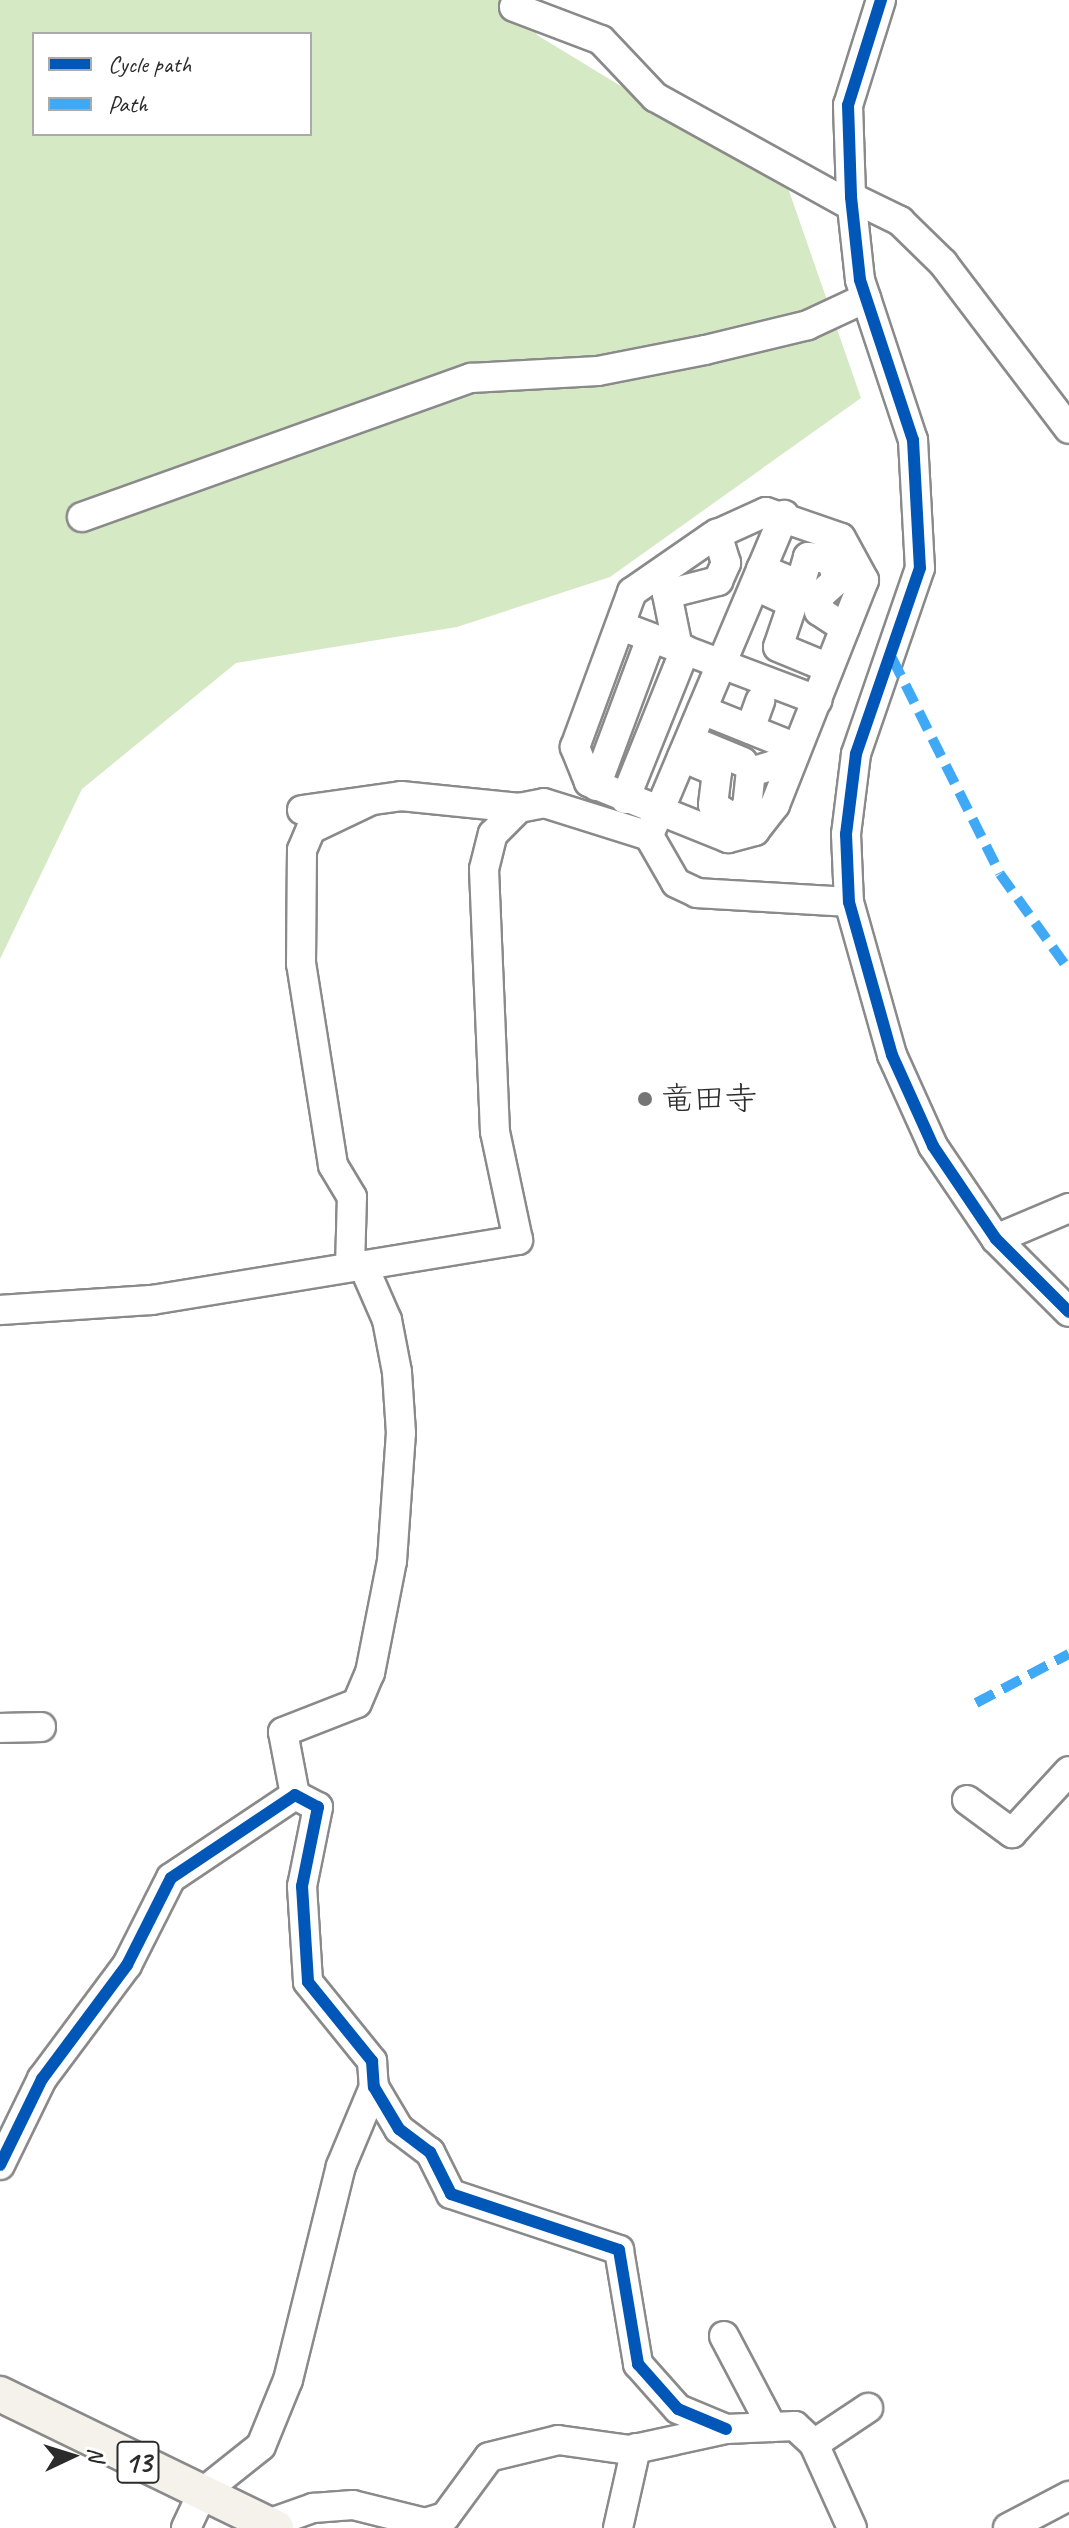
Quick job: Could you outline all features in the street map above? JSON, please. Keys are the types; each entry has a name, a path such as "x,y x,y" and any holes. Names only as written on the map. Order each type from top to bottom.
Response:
{"main road":[{"name":"13","path":"0,2394 272,2526"}],"street":[{"path":"881,0 848,105 852,201 866,298 913,440 920,568 856,754 846,834 849,902 892,1055 933,1146 996,1239 1069,1312"},
{"path":"514,7 601,40 655,97 852,201 900,221 943,263 1069,429"},
{"path":"82,517 471,378 598,371 705,350 808,325 866,298"},
{"path":"302,810 401,796 519,808 544,803 653,825 728,838 742,836 766,821 864,580 854,551 784,515 766,512 717,533 642,581 621,626 575,747 581,775 596,786 625,799 653,825 676,883 697,893 849,902"},
{"path":"653,825 784,515"},
{"path":"625,799 682,649 667,594 718,581 726,563 717,533"},
{"path":"758,577 800,585 808,557 835,563 838,579 819,596 819,611 845,628"},
{"path":"758,577 793,603 778,647 829,668"},
{"path":"621,626 817,700"},
{"path":"596,786 651,638"},
{"path":"750,729 760,701"},
{"path":"702,710 750,729 792,760"},
{"path":"686,748 717,772 713,805 733,818 747,808 751,772 792,760"},
{"path":"686,748 743,762"},
{"path":"295,1795 283,1732 357,1703 370,1673 392,1561 401,1433 397,1372 387,1320 356,1266 352,1197 333,1165 301,964 302,850 311,829 370,801"},
{"path":"0,1310 152,1300 518,1240 495,1132 484,869 493,834 519,808"},
{"path":"996,1239 1069,1208"},
{"path":"0,1728 41,1727"},
{"path":"967,1800 1012,1833 1069,1771"},
{"path":"295,1795 318,1807 302,1886 308,1982 372,2061 374,2087 399,2129 430,2152 451,2194 619,2250 633,2355 678,2409 726,2429"},
{"path":"0,2165 42,2079 127,1965 171,1878 295,1795"},
{"path":"186,2528 202,2493 261,2446 288,2380 341,2166 374,2087"},
{"path":"724,2336 772,2427"},
{"path":"814,2444 868,2408"},
{"path":"272,2526 313,2508 353,2505 425,2523 445,2517 489,2457 558,2440 636,2448 726,2429 795,2426 814,2444 852,2528"},
{"path":"618,2528 636,2448"},
{"path":"1008,2528 1069,2496"}],"green space":[{"path":"0,0 522,0 537,35 788,188 861,398 610,577 457,627 236,663 82,789 0,959"}],"marked path":[{"path":"892,658 1000,874 1069,970"},
{"path":"976,1703 1069,1654"}],"cycle path":[{"path":"881,0 848,105 851,197 860,280 913,440 920,568 856,754 846,834 849,902 892,1055 933,1146 996,1239 1069,1312"},
{"path":"0,2165 42,2079 127,1965 171,1878 295,1795 318,1807 302,1886 308,1982 372,2061 374,2087 399,2129 430,2152 451,2194 619,2250 638,2364 678,2409 726,2429"}],"place":[{"name":"竜田寺","path":"645,1099"}]}
